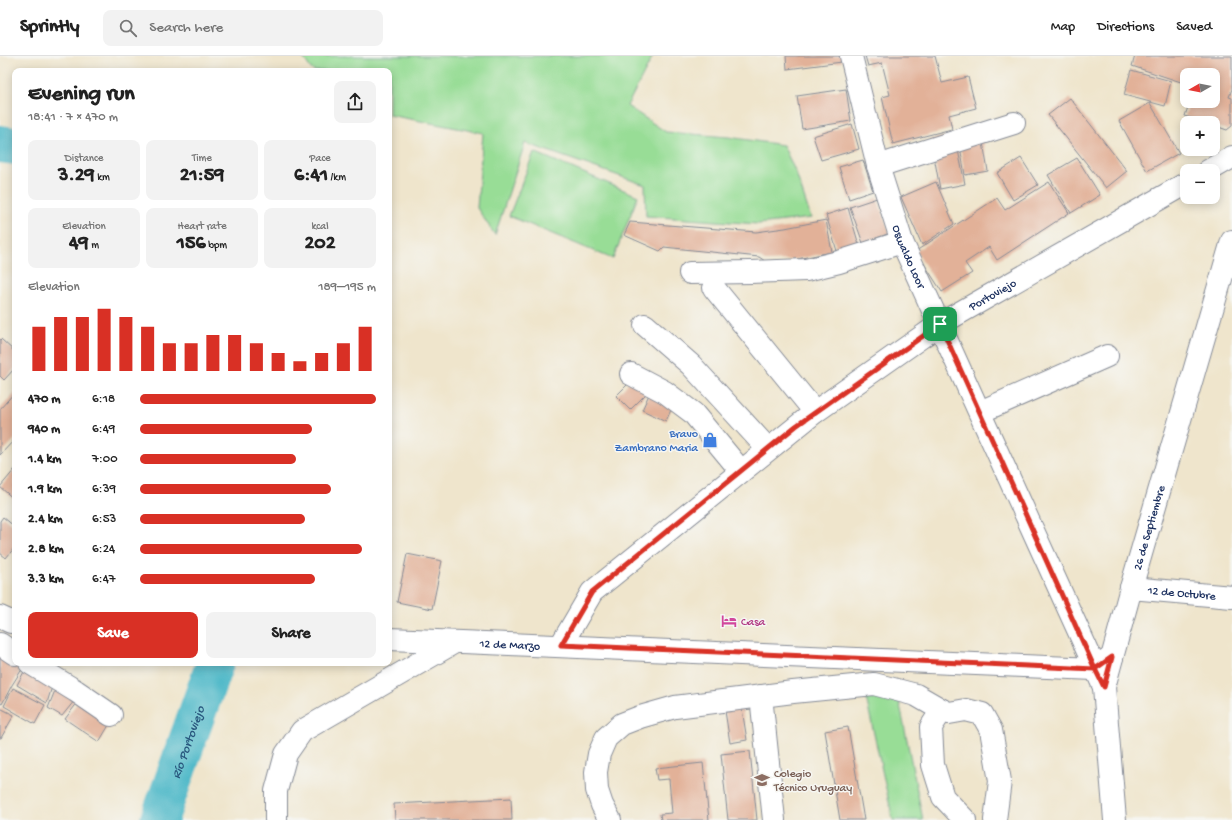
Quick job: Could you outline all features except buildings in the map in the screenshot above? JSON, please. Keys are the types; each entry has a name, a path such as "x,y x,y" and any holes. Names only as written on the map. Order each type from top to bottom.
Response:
{"street":[{"name":"Oswaldo Loor","path":"851,56 878,166 902,242 980,412 1103,671"},
{"path":"878,166 1014,123"},
{"path":"1220,164 1232,157"},
{"name":"Portoviejo","path":"561,645 592,592 815,412 940,324 1180,187"},
{"name":"26 de Septiembre","path":"1115,820 1103,671 1131,588 1226,287 1232,241"},
{"path":"690,272 806,270 839,262 902,242"},
{"path":"714,288 815,412"},
{"path":"645,325 690,364 768,449"},
{"path":"980,412 1107,356"},
{"path":"631,374 665,392 693,414 741,471"},
{"name":"12 de Octubre","path":"1131,588 1232,597"},
{"name":"12 de Marzo","path":"392,639 561,645 1103,671"},
{"path":"276,820 276,791 286,754 302,731 455,642"},
{"path":"0,644 12,652"},
{"path":"35,666 76,691 111,715"},
{"path":"610,820 602,805 597,790 596,772 599,754 606,738 622,724 675,707 874,684 916,695 949,713 966,710 982,714 991,730 1000,781 995,820"},
{"path":"761,696 774,820"},
{"path":"942,710 931,727 933,765 943,797 965,820"}],"green space":[{"path":"302,56 653,56 627,106 666,132 728,137 783,145 796,173 811,218 758,224 646,216 645,185 525,143 495,235 477,208 483,133 392,116 392,68 310,68"},
{"path":"534,152 638,196 613,259 509,216"},
{"path":"895,680 923,820 893,820 865,693"}],"waterway":[{"name":"Río Portoviejo","path":"0,144 12,146"},
{"name":"Río Portoviejo","path":"159,820 214,666"}],"place":[{"name":"Bravo Zambrano Maria","path":"710,440"},
{"name":"Casa","path":"729,621"},
{"name":"Colegio Técnico Uruguay","path":"762,780"}],"route":[{"path":"940,324 796,426 592,592 561,645 1095,669 1104,687 1112,657 1095,669 940,324"}]}
